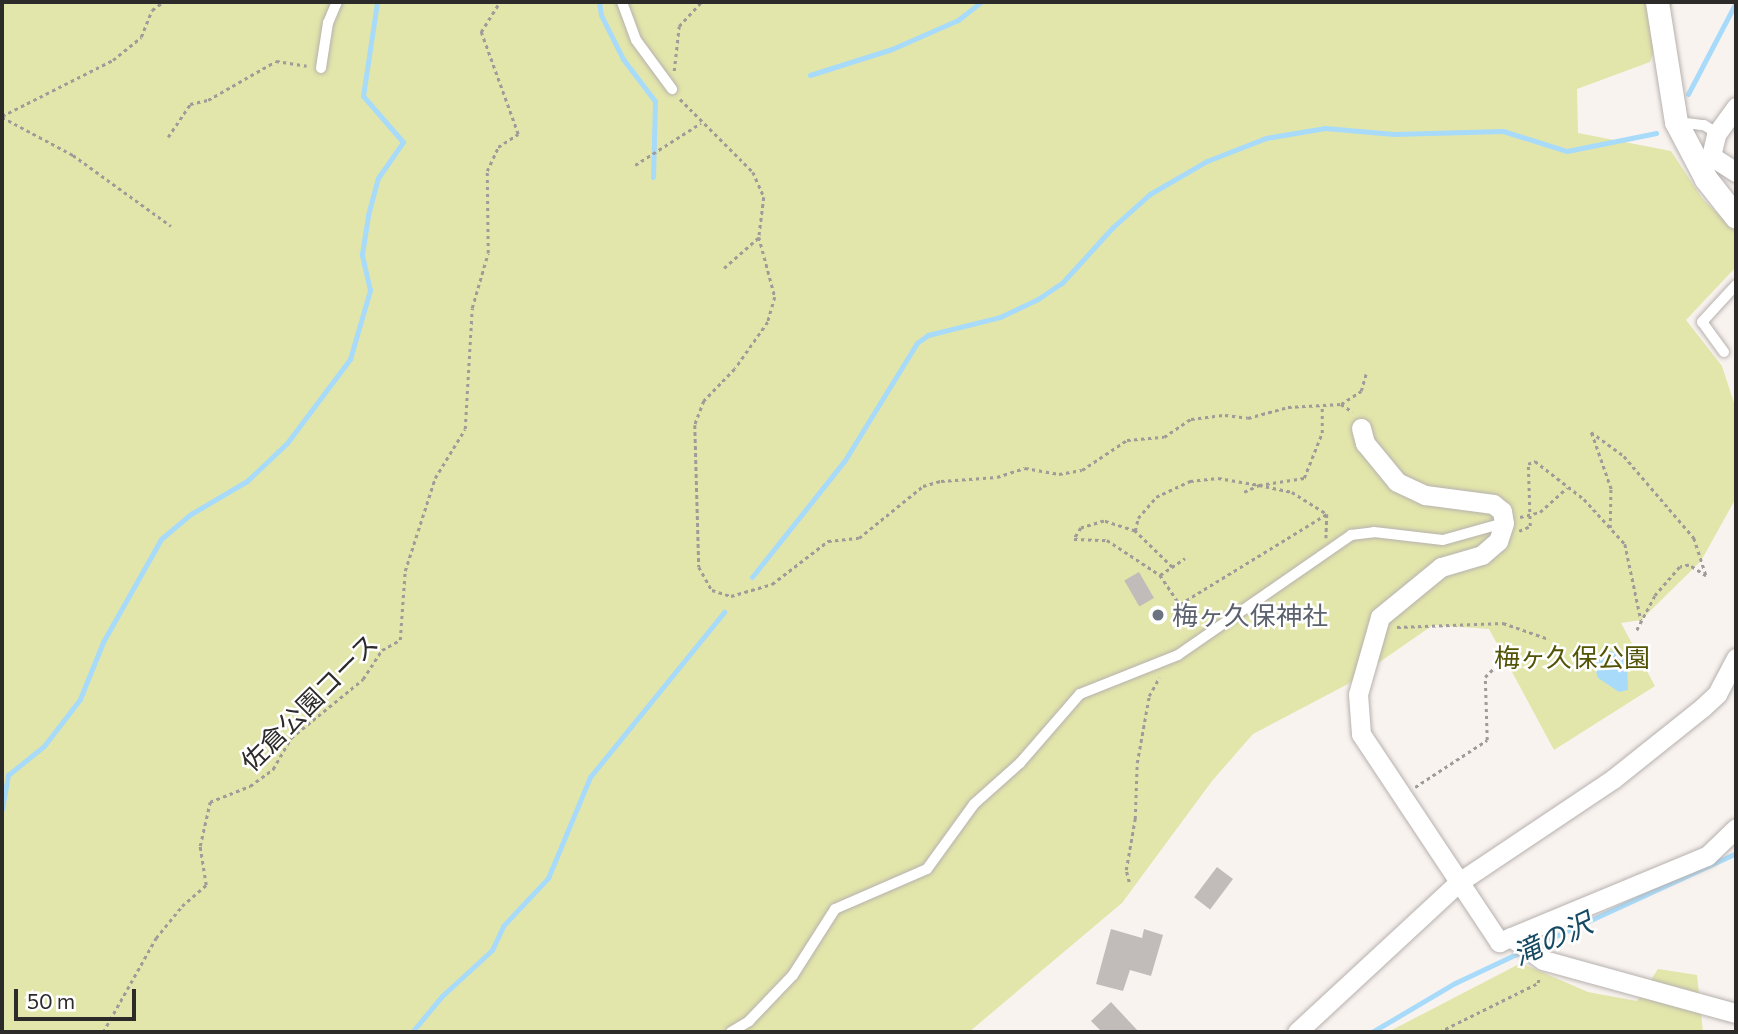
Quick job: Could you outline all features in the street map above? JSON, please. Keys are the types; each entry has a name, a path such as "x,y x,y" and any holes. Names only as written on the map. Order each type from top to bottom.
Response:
{"street":[{"path":"1657,2 1676,122 1706,179 1736,217"},
{"path":"1736,107 1717,133 1711,156 1736,172"},
{"path":"1361,428 1364,443 1397,482 1425,495 1493,504 1502,511 1504,523 1498,541 1482,555 1441,567 1404,594 1376,627 1358,694 1361,734 1499,942 1515,940 1707,856 1736,828"},
{"path":"1297,1032 1459,882 1613,779 1696,713 1717,694 1736,658"},
{"path":"1515,940 1540,958 1736,1013"}],"lane":[{"path":"321,68 328,23 337,2"},
{"path":"622,2 636,40 671,89"},
{"path":"1676,122 1704,125 1717,133"},
{"path":"1724,352 1702,322 1736,285"},
{"path":"731,1032 749,1021 793,975 835,909 927,869 974,804 1020,763 1080,694 1165,660 1203,638 1351,535 1374,532 1443,540 1504,523"}],"path":[{"path":"2,117 113,60 141,37 152,10 163,2"},
{"name":"佐倉公園コース","path":"103,1032 156,938 182,906 206,885 200,846 210,802 250,786 273,769 291,738 363,679 382,650 400,639 405,571 435,478 465,429 472,308 488,253 487,171 498,147 518,134 481,32 500,2"},
{"path":"701,2 679,26 671,89 701,123 753,172 764,197 759,237 775,297 768,322 735,369 704,401 695,425 699,567 712,590 731,596 772,584 828,541 859,538 923,486 1025,468 1059,474 1082,470 1127,440 1164,437 1191,419 1225,415 1248,418 1288,407 1341,404 1361,391 1366,373"},
{"path":"168,137 190,104 208,100 276,61 321,68"},
{"path":"2,117 74,155 171,226"},
{"path":"635,165 701,123"},
{"path":"724,268 759,237"},
{"path":"1341,404 1355,414 1361,428"},
{"path":"1244,492 1259,485 1309,473 1322,433 1322,407"},
{"path":"1610,528 1611,489 1591,432 1624,456 1694,538 1706,576 1689,565 1680,567 1636,632"},
{"path":"1504,523 1524,533 1532,514 1528,464 1535,461 1568,487 1625,544 1632,561 1642,620"},
{"path":"1135,531 1138,518 1156,497 1190,481 1218,478 1292,492 1327,514"},
{"path":"1504,523 1532,514 1568,487"},
{"path":"1322,557 1327,514"},
{"path":"1180,604 1327,514"},
{"path":"1171,567 1135,531 1104,521 1082,528 1074,538 1107,540 1160,575 1203,638"},
{"path":"1160,575 1185,558"},
{"path":"1376,627 1503,624 1549,639"},
{"path":"1129,883 1126,870 1135,819 1137,763 1149,696 1165,660"},
{"path":"1401,796 1487,740 1485,677 1500,662"},
{"path":"1439,1032 1538,983 1540,958"}],"green space":[{"name":"梅ヶ久保公園","path":"2,2 1673,2 1650,62 1577,89 1578,133 1671,151 1702,198 1736,232 1736,267 1686,320 1722,366 1736,409 1736,498 1701,561 1641,620 1621,623 1655,686 1554,750 1489,629 1433,625 1348,684 1253,734 1212,781 1122,903 969,1032 2,1032"},
{"path":"1521,963 1588,992 1637,1001 1658,969 1697,975 1703,1032 1388,1032"}],"water":[{"path":"1610,651 1627,655 1628,690 1619,692 1598,678 1594,665 1597,657"}],"building":[{"path":"1139,572 1154,598 1139,606 1124,580"},
{"path":"1217,867 1233,879 1210,909 1194,897"},
{"path":"1111,929 1142,938 1144,929 1163,935 1151,976 1130,970 1123,991 1096,984"},
{"path":"1111,1002 1139,1032 1102,1032 1091,1021"}],"waterway":[{"path":"2,809 8,775 44,746 80,699 103,642 161,539 191,514 247,481 287,443 350,359 370,290 362,254 368,215 378,178 403,142 363,96 377,2"},
{"path":"599,2 601,15 623,59 655,101 653,177"},
{"path":"810,75 892,49 958,20 981,2"},
{"path":"1688,94 1736,2"},
{"path":"752,577 845,460 917,343 928,335 1000,317 1038,299 1062,283 1113,227 1150,194 1207,161 1266,138 1325,128 1394,134 1503,131 1567,151 1656,133"},
{"path":"412,1032 442,996 492,950 503,926 548,878 590,777 724,612"},
{"name":"滝の沢","path":"1532,947 1736,853"},
{"name":"滝の沢","path":"1372,1032 1455,983 1523,951"}],"place":[{"name":"梅ヶ久保神社","path":"1158,615"}]}
